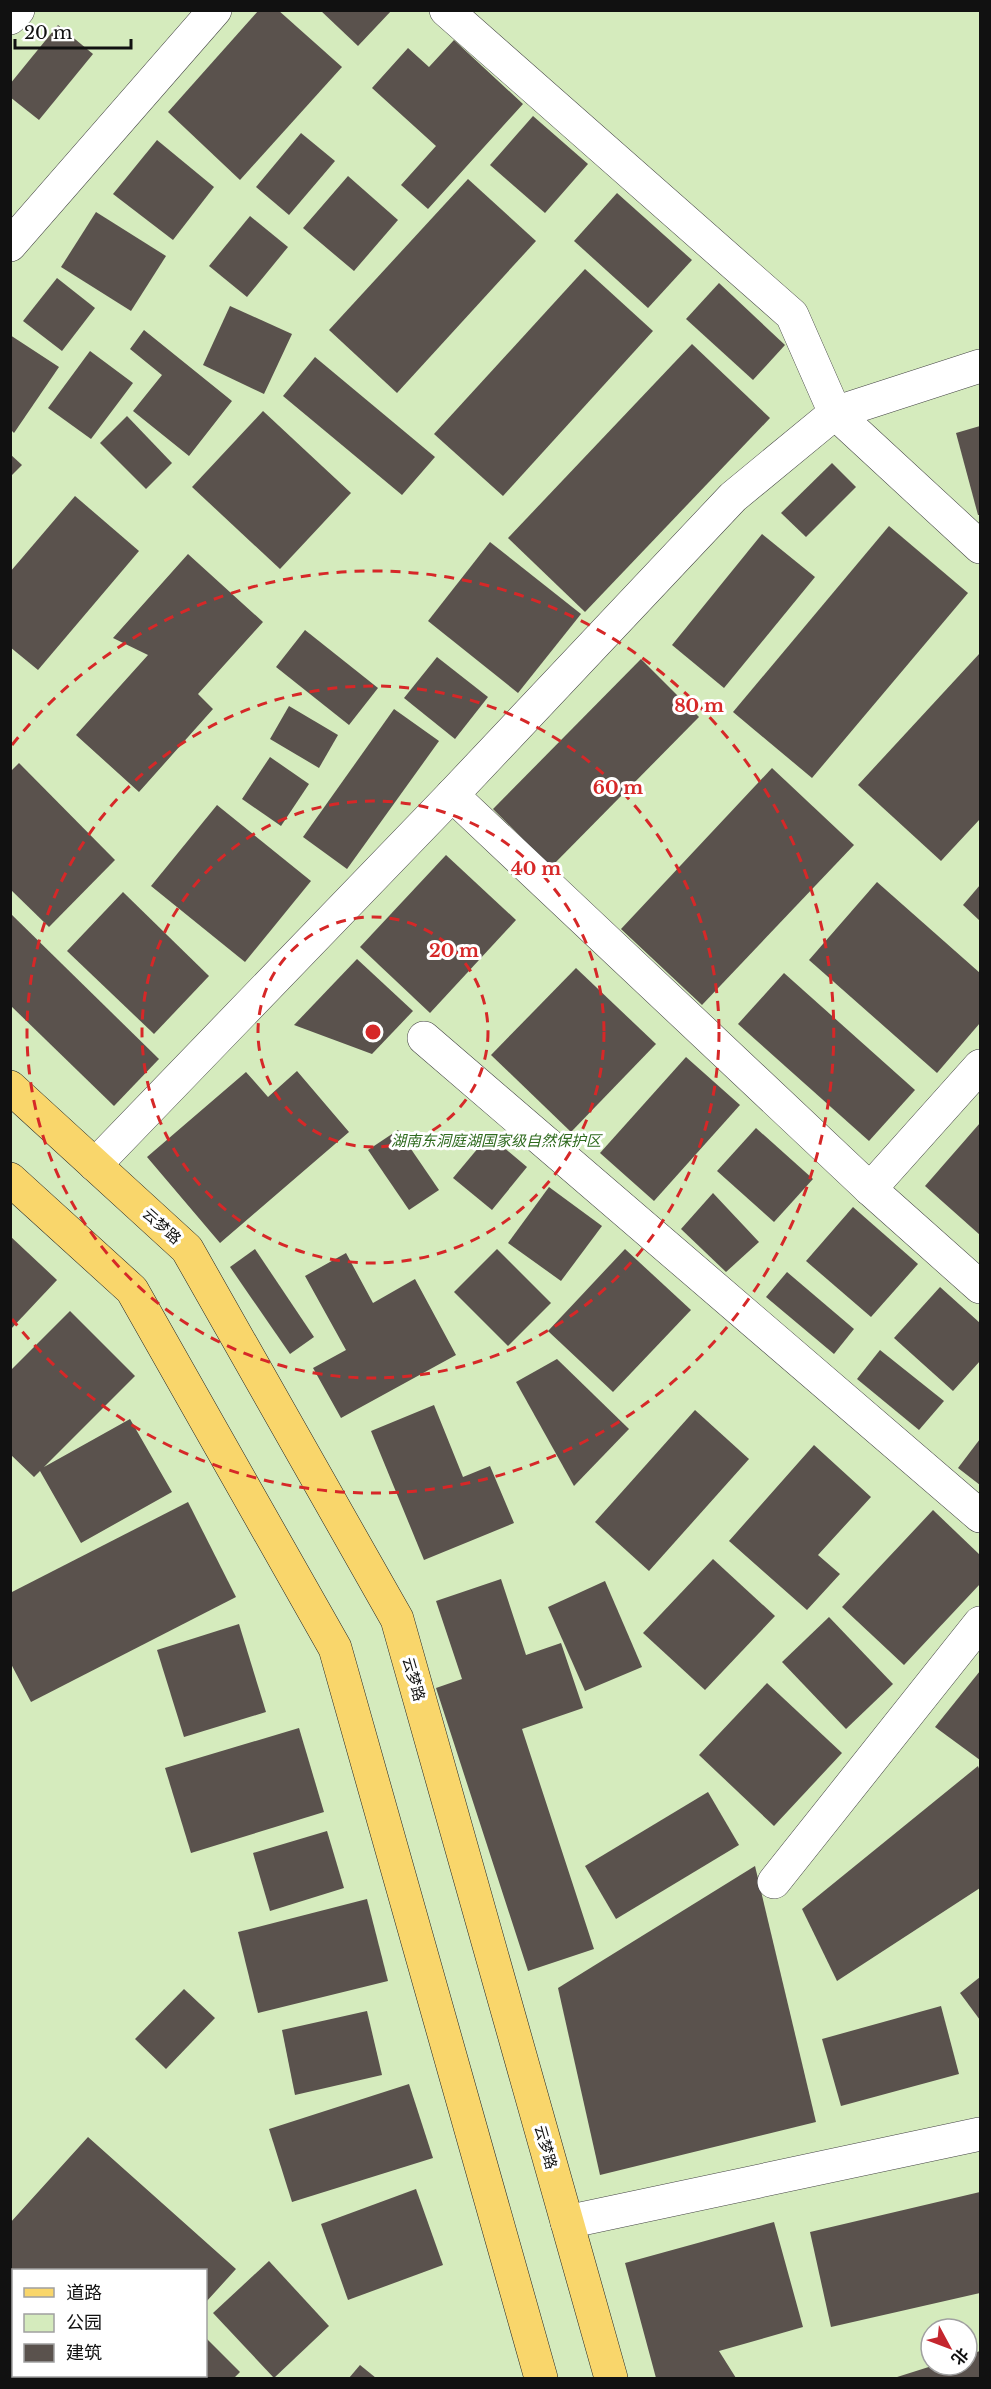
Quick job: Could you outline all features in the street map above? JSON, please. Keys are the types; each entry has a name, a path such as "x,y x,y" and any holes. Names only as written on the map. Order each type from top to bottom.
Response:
{"main road":[{"name":"云梦路","path":"10,1087 187,1249 397,1619 611,2379"},
{"path":"10,1179 132,1290 335,1648 541,2379"}],"street":[{"path":"10,18 18,10"},
{"path":"10,245 215,10"},
{"path":"446,10 792,315 835,413 981,547"},
{"path":"95,1165 452,795 732,497 835,413 981,366"},
{"path":"452,795 870,1189 981,1287"},
{"path":"424,1038 981,1516"},
{"path":"870,1189 981,1066"},
{"path":"774,1882 981,1623"},
{"path":"567,2222 981,2134"}],"green space":[{"name":"湖南东洞庭湖国家级自然保护区","path":"11,11 980,11 980,2378 11,2378"}],"building":[{"path":"259,10 278,10 342,67 240,180 168,112"},
{"path":"320,10 392,10 358,46"},
{"path":"58,25 93,54 39,120 10,97 10,84"},
{"path":"454,40 523,104 428,209 401,185 436,146 372,88 408,48 429,67"},
{"path":"533,116 588,164 545,213 490,165"},
{"path":"301,133 335,161 289,215 256,187"},
{"path":"157,140 214,187 173,240 113,194"},
{"path":"348,176 398,220 354,271 303,228"},
{"path":"468,179 536,241 397,393 329,330"},
{"path":"617,193 692,260 648,308 574,241"},
{"path":"96,212 166,256 131,311 61,267"},
{"path":"250,216 288,247 247,297 209,266"},
{"path":"585,269 653,331 503,496 434,434"},
{"path":"57,278 95,308 62,351 23,321"},
{"path":"719,283 785,345 753,380 686,319"},
{"path":"230,306 292,334 264,394 203,365"},
{"path":"144,330 232,401 189,456 133,411 162,375 130,349"},
{"path":"10,335 59,367 14,433 10,429"},
{"path":"692,344 770,418 585,612 508,538"},
{"path":"90,351 133,383 91,439 48,408"},
{"path":"315,357 435,457 402,495 283,396"},
{"path":"263,411 351,493 280,569 192,487"},
{"path":"127,416 172,463 146,489 100,443"},
{"path":"980,426 980,515 978,515 956,433"},
{"path":"10,454 22,465 10,477"},
{"path":"832,463 856,487 806,537 781,513"},
{"path":"75,496 139,551 38,670 10,647 10,572"},
{"path":"889,526 968,593 812,778 733,712"},
{"path":"762,534 815,577 724,688 672,645"},
{"path":"490,542 581,614 518,693 428,621"},
{"path":"188,554 263,622 198,694 213,709 139,792 76,735 148,655 113,638"},
{"path":"305,630 378,688 349,725 276,667"},
{"path":"980,653 980,819 941,861 858,785"},
{"path":"437,657 488,697 455,739 404,698"},
{"path":"641,659 699,717 551,867 493,809"},
{"path":"289,706 338,735 319,768 270,739"},
{"path":"394,709 439,741 347,869 303,837"},
{"path":"270,757 309,784 281,826 242,799"},
{"path":"19,763 115,860 49,927 10,889 10,772"},
{"path":"772,768 854,845 702,1005 621,929"},
{"path":"217,805 311,881 245,962 151,886"},
{"path":"446,855 516,920 430,1013 360,947"},
{"path":"877,882 980,973 980,1023 937,1073 809,960"},
{"path":"980,885 980,921 963,905"},
{"path":"123,892 209,976 154,1034 67,951"},
{"path":"10,913 159,1059 114,1106 10,1005"},
{"path":"357,959 413,1011 372,1054 294,1025"},
{"path":"576,968 656,1044 571,1132 491,1055"},
{"path":"784,973 915,1090 869,1141 738,1024"},
{"path":"686,1057 740,1105 654,1201 600,1153"},
{"path":"297,1071 349,1132 220,1243 147,1157 246,1072 268,1097"},
{"path":"980,1123 980,1235 925,1186"},
{"path":"756,1128 813,1179 774,1222 717,1171"},
{"path":"398,1130 439,1190 409,1210 368,1150"},
{"path":"489,1135 527,1167 492,1210 453,1178"},
{"path":"549,1187 602,1226 561,1281 508,1243"},
{"path":"713,1193 759,1242 726,1272 681,1229"},
{"path":"853,1207 918,1264 871,1317 806,1261"},
{"path":"10,1236 57,1280 10,1330"},
{"path":"255,1249 314,1337 290,1354 230,1267"},
{"path":"497,1249 551,1303 508,1346 454,1292"},
{"path":"625,1249 691,1310 613,1392 548,1331"},
{"path":"346,1253 373,1303 415,1279 456,1355 341,1418 313,1368 346,1350 305,1276"},
{"path":"787,1272 854,1329 834,1354 766,1297"},
{"path":"940,1287 980,1323 980,1361 953,1391 894,1338"},
{"path":"70,1311 135,1376 44,1467 130,1419 172,1492 81,1543 40,1471 34,1477 10,1454 10,1371"},
{"path":"880,1350 944,1401 919,1430 857,1379"},
{"path":"557,1359 629,1429 574,1486 516,1382"},
{"path":"434,1405 463,1477 490,1466 514,1523 424,1560 371,1431"},
{"path":"695,1410 749,1459 649,1571 595,1522"},
{"path":"980,1439 980,1485 958,1468"},
{"path":"814,1445 871,1497 818,1555 840,1574 807,1610 729,1541"},
{"path":"188,1502 236,1597 31,1702 10,1662 10,1593"},
{"path":"933,1510 980,1555 980,1584 904,1665 842,1607"},
{"path":"713,1559 775,1616 705,1690 643,1633"},
{"path":"501,1579 526,1655 561,1643 583,1708 522,1729 594,1949 528,1971 436,1688 462,1679 436,1601"},
{"path":"605,1581 642,1667 585,1691 548,1607"},
{"path":"829,1617 893,1684 846,1729 782,1662"},
{"path":"239,1624 266,1712 184,1737 157,1650"},
{"path":"980,1671 980,1760 935,1727"},
{"path":"767,1683 842,1753 774,1826 699,1755"},
{"path":"299,1728 324,1812 191,1853 165,1768"},
{"path":"978,1766 980,1771 980,1888 837,1981 802,1909"},
{"path":"708,1792 739,1845 616,1919 585,1866"},
{"path":"327,1831 344,1888 270,1911 253,1853"},
{"path":"755,1866 816,2122 600,2175 558,1988"},
{"path":"367,1899 388,1981 258,2013 238,1932"},
{"path":"980,1977 980,2020 960,1993"},
{"path":"184,1989 215,2018 166,2069 135,2039"},
{"path":"941,2006 959,2074 841,2106 822,2039"},
{"path":"367,2011 382,2075 295,2095 282,2030"},
{"path":"409,2084 433,2158 292,2202 269,2129"},
{"path":"88,2137 236,2269 207,2301 207,2269 12,2269 12,2377 139,2377 10,2378 10,2223"},
{"path":"416,2189 443,2265 348,2300 321,2224"},
{"path":"980,2192 980,2293 831,2327 810,2232"},
{"path":"774,2222 803,2327 719,2351 736,2378 656,2378 625,2263"},
{"path":"269,2261 329,2326 274,2378 213,2313"},
{"path":"207,2339 240,2372 234,2378 150,2378 207,2377"},
{"path":"979,2351 980,2378 894,2378 919,2370 919,2377 979,2377"},
{"path":"360,2365 376,2378 349,2378"}]}
